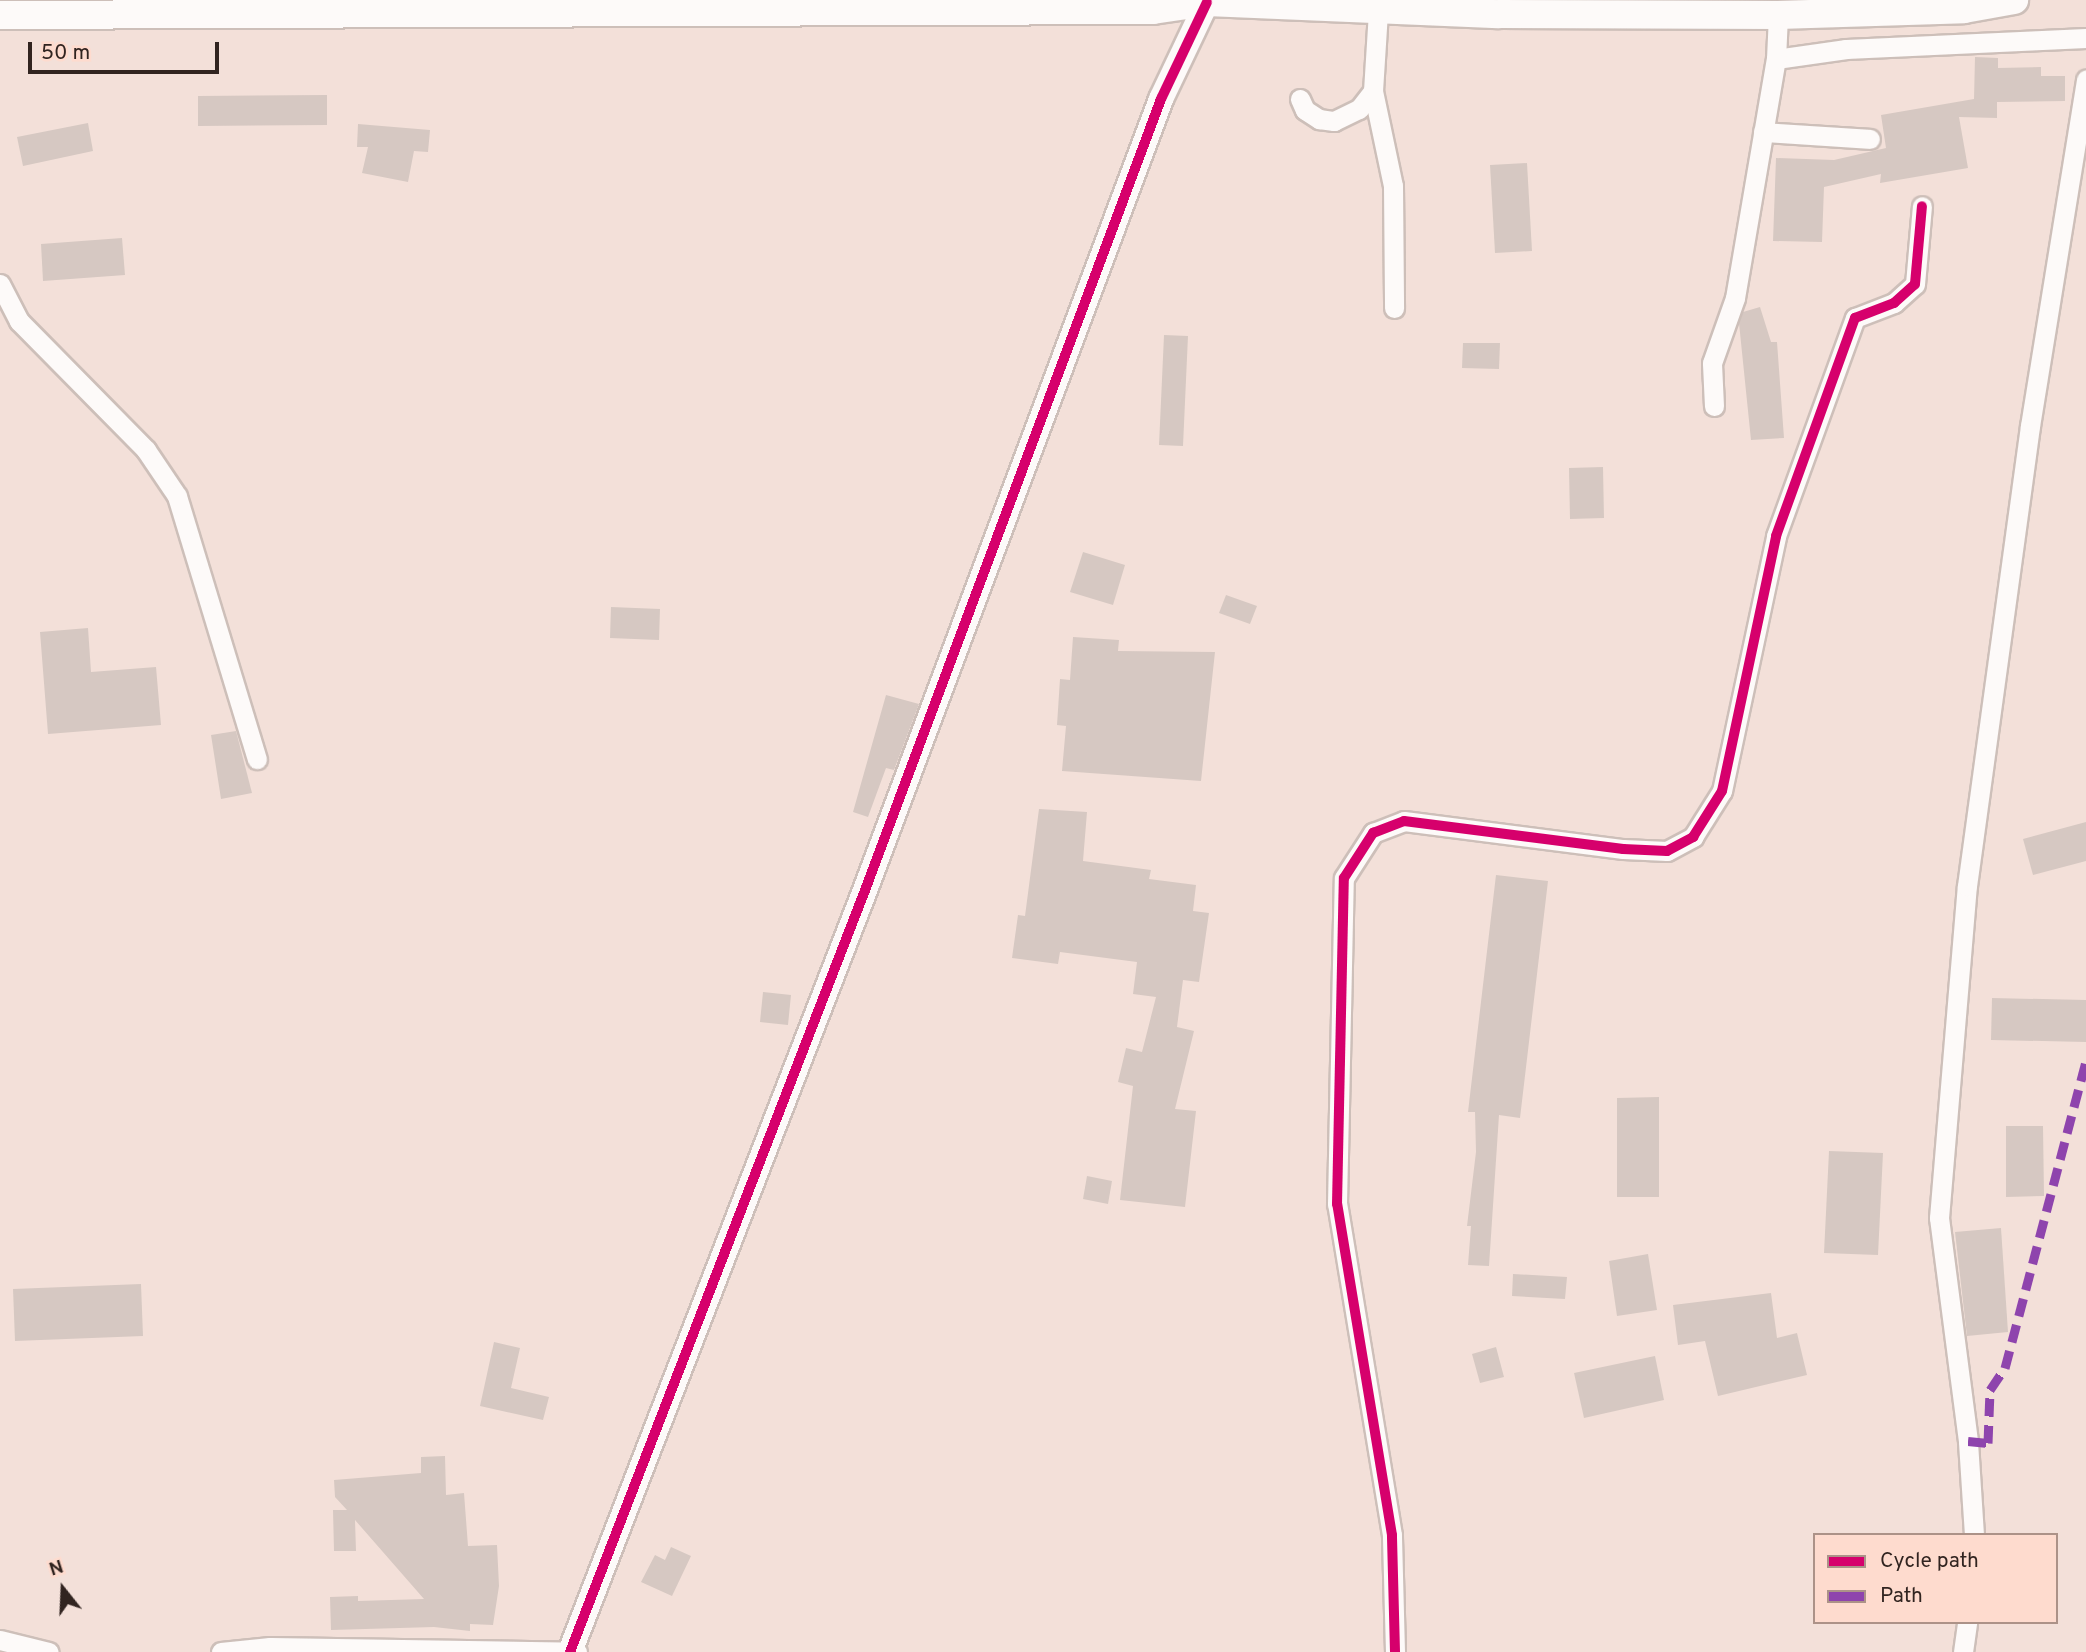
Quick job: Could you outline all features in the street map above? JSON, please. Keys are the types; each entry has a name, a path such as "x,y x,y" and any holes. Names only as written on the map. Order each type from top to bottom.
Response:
{"main road":[{"path":"0,15 839,5 1153,10 1207,2 1378,11 1778,15 1964,9 2014,0"}],"street":[{"path":"221,1652 270,1647 572,1651 864,893 1161,99 1207,2"},
{"path":"1378,11 1373,91 1393,186 1394,308"},
{"path":"1714,406 1712,363 1735,298 1776,59 1778,15"},
{"path":"1776,59 1846,49 2086,38"},
{"path":"1974,1533 1968,1441 1941,1205 1967,886 2031,426 2086,79"},
{"path":"1300,99 1305,110 1319,119 1334,121 1359,109 1373,91"},
{"path":"1763,132 1870,139"},
{"path":"1395,1652 1392,1535 1337,1204 1344,878 1373,833 1404,821 1623,849 1667,851 1693,837 1722,790 1776,536 1855,318 1894,303 1915,284 1922,206"},
{"path":"0,284 19,321 146,450 177,496 257,759"},
{"path":"1963,1652 1967,1624"},
{"path":"0,1640 49,1652"}],"building":[{"path":"1975,57 1998,58 1998,68 2041,67 2041,76 2065,76 2065,101 1997,102 1997,118 1959,117 1968,168 1880,183 1881,174 1824,187 1822,242 1773,241 1776,158 1834,160 1886,148 1881,115 1974,99"},
{"path":"327,95 327,125 198,126 198,96"},
{"path":"88,123 93,151 23,166 17,137"},
{"path":"358,124 430,130 428,152 414,151 408,182 362,173 368,147 357,147"},
{"path":"1527,163 1532,251 1495,253 1490,165"},
{"path":"122,238 125,275 43,281 41,244"},
{"path":"1760,307 1771,342 1777,342 1784,438 1751,440 1739,323 1743,312"},
{"path":"1164,335 1188,336 1183,446 1159,445"},
{"path":"1463,343 1500,343 1499,369 1462,368"},
{"path":"1603,467 1604,518 1570,519 1569,468"},
{"path":"1083,552 1125,565 1113,605 1070,592"},
{"path":"1226,595 1257,606 1250,624 1219,613"},
{"path":"611,607 660,609 659,640 610,638"},
{"path":"88,628 91,672 156,667 161,725 48,734 40,632"},
{"path":"1073,637 1119,640 1118,651 1215,652 1201,781 1062,771 1066,726 1057,725 1060,679 1070,680"},
{"path":"886,695 919,704 894,770 886,768 868,817 853,812"},
{"path":"236,731 252,793 221,799 211,735"},
{"path":"1039,809 1087,812 1083,861 1151,870 1149,879 1196,885 1193,911 1209,913 1199,982 1183,980 1177,1027 1194,1031 1175,1109 1196,1111 1185,1207 1120,1200 1133,1086 1118,1082 1126,1048 1142,1052 1156,997 1133,994 1137,962 1060,952 1058,964 1012,958 1018,915 1025,916"},
{"path":"2086,822 2086,861 2033,875 2023,839"},
{"path":"1496,875 1548,881 1520,1118 1499,1115 1489,1266 1468,1265 1471,1226 1467,1226 1476,1152 1475,1112 1468,1112"},
{"path":"763,992 791,995 788,1025 760,1022"},
{"path":"1992,998 2086,1000 2086,1042 1991,1040"},
{"path":"1659,1097 1659,1197 1617,1197 1617,1098"},
{"path":"2006,1126 2043,1126 2044,1196 2006,1197"},
{"path":"1829,1151 1883,1153 1878,1255 1824,1253"},
{"path":"1087,1176 1112,1181 1108,1204 1083,1199"},
{"path":"2001,1228 2008,1332 1967,1336 1955,1232"},
{"path":"1648,1254 1657,1310 1617,1316 1609,1261"},
{"path":"1513,1274 1567,1277 1565,1299 1512,1296"},
{"path":"141,1284 143,1336 15,1341 13,1289"},
{"path":"1771,1293 1777,1338 1797,1333 1807,1375 1718,1396 1705,1341 1678,1345 1673,1305"},
{"path":"494,1342 520,1348 511,1388 549,1397 543,1420 480,1406"},
{"path":"1496,1347 1504,1377 1480,1383 1472,1354"},
{"path":"1655,1356 1664,1400 1584,1418 1574,1373"},
{"path":"445,1456 446,1495 464,1493 468,1546 497,1545 499,1586 493,1625 470,1624 470,1631 434,1627 331,1630 330,1597 358,1596 358,1601 424,1599 355,1520 356,1551 334,1551 333,1510 347,1510 335,1497 334,1480 421,1473 421,1457"},
{"path":"671,1547 691,1556 672,1596 641,1582 655,1555 665,1560"}],"marked path":[{"path":"1968,1441 1988,1443 1990,1390 2005,1368 2086,1062"}],"cycle path":[{"path":"570,1652 864,893 1161,99 1207,2"},
{"path":"1395,1652 1392,1535 1337,1204 1344,878 1373,833 1404,821 1623,849 1667,851 1693,837 1722,791 1776,536 1855,318 1894,303 1915,284 1922,206"}]}
